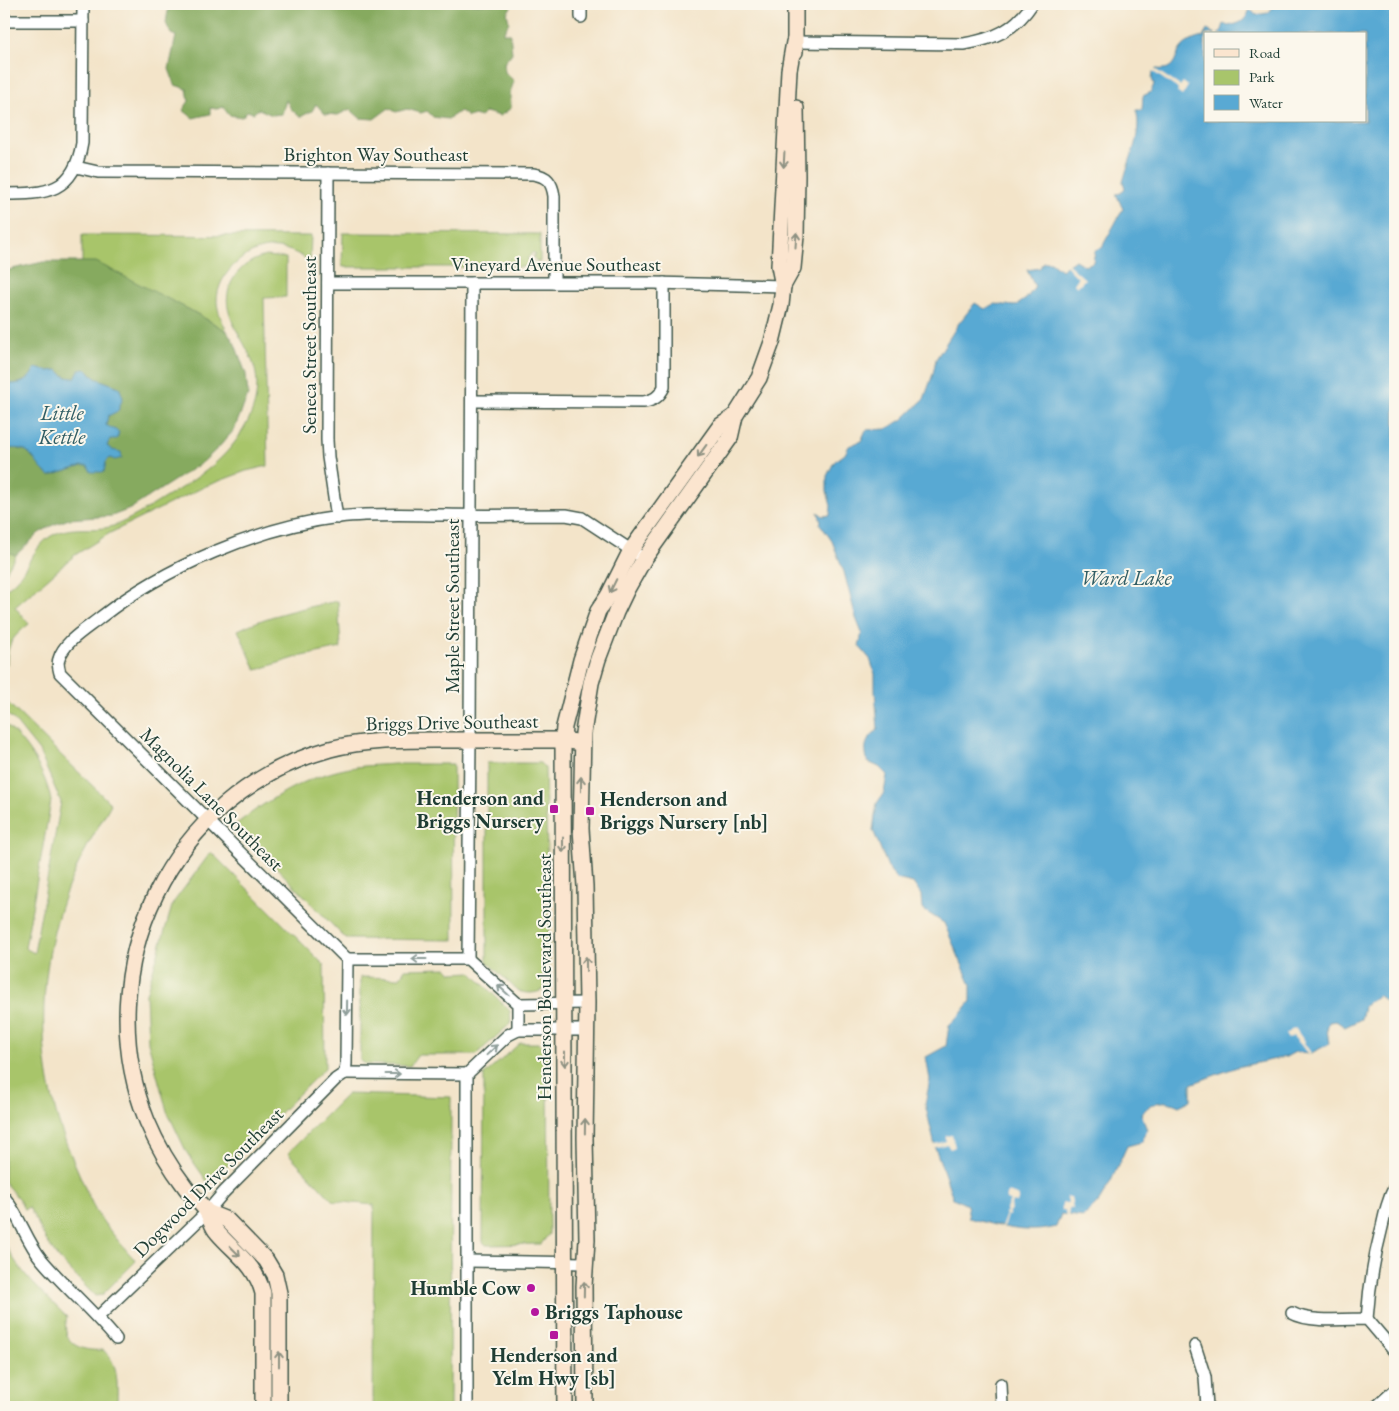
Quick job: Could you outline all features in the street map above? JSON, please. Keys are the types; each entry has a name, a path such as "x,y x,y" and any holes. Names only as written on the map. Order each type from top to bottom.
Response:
{"main road":[{"name":"Henderson Boulevard Southeast","path":"586,1407 584,1286 587,1240 585,1138 587,1003 585,886 581,828 582,743 591,684 598,659 616,612 644,559 730,438 736,416 758,378 772,342 781,305 782,286 779,266 788,80 790,56 794,42 795,4"},
{"name":"Henderson Boulevard Southeast","path":"565,1407 565,1030 562,740 564,727 581,660 598,611 608,596 631,550 720,426 736,416"},
{"name":"Briggs Drive Southeast","path":"263,1407 263,1293 259,1279 249,1264 215,1230 207,1212 166,1160 147,1120 134,1079 128,1045 126,1016 128,989 139,932 152,900 177,857 209,820 235,797 272,773 300,760 348,745 390,740 562,740 582,743"},
{"name":"Briggs Drive Southeast","path":"207,1212 227,1220 266,1260 275,1275 279,1293 279,1407"}],"street":[{"path":"4,194 39,194 58,187 76,167 82,144 83,4"},
{"path":"580,17 581,4"},
{"path":"794,42 964,44 986,40 1003,33 1032,4"},
{"path":"4,21 83,21"},
{"name":"Brighton Way Southeast","path":"76,167 98,172 541,175 549,180 554,196 554,283"},
{"name":"Seneca Street Southeast","path":"328,173 328,457 337,518"},
{"name":"Vineyard Avenue Southeast","path":"328,283 664,283 782,286"},
{"name":"Maple Street Southeast","path":"468,959 472,283"},
{"path":"472,401 644,402 654,400 664,387 664,283"},
{"path":"337,518 387,515 566,515 582,518 644,559"},
{"name":"Magnolia Lane Southeast","path":"337,518 287,528 250,539 196,560 153,582 115,607 63,649 58,660 60,673 347,959"},
{"path":"587,1003 518,1004 468,959 347,959 345,1073 467,1074 508,1035 518,1030 587,1030"},
{"path":"518,1004 518,1030"},
{"name":"Dogwood Drive Southeast","path":"98,1317 207,1212 224,1192 336,1079 345,1073"},
{"path":"467,1074 467,1407"},
{"path":"1395,1186 1386,1208 1374,1256 1367,1319 1395,1352"},
{"path":"4,1197 18,1216 31,1243 42,1259 98,1317 116,1339"},
{"path":"467,1261 586,1263"},
{"path":"1292,1313 1298,1317 1320,1319 1367,1319"},
{"path":"1195,1346 1205,1377 1207,1407"},
{"path":"1001,1384 1002,1407"},
{"path":"1376,1407 1395,1390"}],"green space":[{"path":"169,4 513,4 507,13 509,22 503,33 510,33 512,53 504,63 505,72 514,81 510,93 511,108 500,116 486,112 480,117 475,115 468,117 460,111 448,119 433,117 427,111 421,113 407,109 396,112 389,108 374,119 360,118 350,109 338,115 325,114 316,104 312,111 300,117 291,109 286,100 282,114 272,115 259,109 253,113 247,111 242,117 229,115 223,107 217,109 210,108 210,114 193,118 183,110 189,101 187,89 175,85 169,69 176,36 171,34 166,23"},
{"path":"343,233 540,234 540,262 537,262 533,257 535,254 533,252 527,259 532,261 536,267 343,267"},
{"path":"82,235 311,236 310,261 287,250 267,248 246,256 237,263 228,271 218,291 218,310 227,331 190,310 82,262"},
{"path":"266,256 286,258 286,297 264,298 268,466 246,471 206,486 110,533 75,555 15,607 29,624 12,641 8,651 7,664 4,664 4,591 18,578 44,541 57,533 71,529 113,526 145,510 212,466 240,435 253,408 257,380 249,354 232,322 227,300 229,288 238,272 249,263"},
{"path":"43,262 96,262 227,331 235,344 246,374 248,395 234,430 203,462 130,509 112,516 69,519 53,525 39,533 16,555 4,551 4,448 27,451 50,476 82,466 106,462 110,458 112,450 107,446 110,439 106,425 108,416 112,413 119,387 95,378 90,372 73,378 62,374 58,370 48,371 40,369 25,381 12,384 7,383 4,387 4,271"},
{"path":"4,551 16,555 4,575"},
{"path":"338,601 341,648 298,657 256,670 238,630 275,616"},
{"path":"4,699 111,804 82,856 60,910 49,957 44,1007 44,1032 49,1081 61,1129 96,1210 108,1228 136,1261 102,1295 95,1296 58,1258 46,1240 29,1207 24,1209 18,1198 4,1182 4,723 20,739 34,758 45,779 51,801 25,948 34,953 61,802 39,751 14,720 4,712"},
{"path":"487,763 540,763 545,768 550,985 543,990 535,992 518,991 487,962"},
{"path":"453,764 454,940 346,939 235,825 277,796 307,781 339,770 371,765"},
{"path":"211,852 324,965 325,1068 209,1184 187,1153 167,1111 148,1042 146,994 173,903"},
{"path":"448,968 452,973 471,972 510,1011 511,1023 476,1055 418,1055 410,1066 365,1064 360,1060 360,977 400,978 405,969"},
{"path":"520,1043 538,1043 548,1050 549,1234 541,1244 486,1245 483,1242 484,1075"},
{"path":"347,1094 451,1097 450,1407 373,1407 374,1205 333,1201 288,1153"},
{"path":"4,1242 24,1273 67,1317 66,1333 69,1339 80,1347 103,1350 108,1355 115,1369 117,1407 4,1407"}],"water":[{"name":"Ward Lake","path":"1276,4 1395,4 1395,1004 1391,1005 1378,995 1364,1006 1361,1019 1345,1027 1336,1021 1329,1022 1327,1029 1329,1044 1311,1053 1295,1052 1286,1057 1237,1067 1191,1084 1191,1100 1179,1106 1168,1102 1159,1102 1150,1106 1141,1113 1147,1130 1142,1142 1127,1146 1111,1181 1098,1203 1083,1217 1061,1214 1056,1227 1045,1229 1023,1230 1001,1226 969,1218 967,1205 953,1198 936,1150 925,1104 930,1080 926,1057 946,1046 949,1025 971,1001 971,985 944,923 922,909 921,895 913,883 896,879 888,867 873,830 877,803 884,793 887,775 879,767 868,762 866,752 868,740 878,729 875,674 870,659 859,646 862,633 856,618 844,572 832,541 820,524 818,512 823,516 830,515 831,506 827,491 827,476 834,462 845,454 849,446 861,441 866,430 886,429 902,420 924,399 936,359 959,323 975,303 985,309 995,304 1015,306 1026,299 1035,287 1027,270 1040,268 1043,262 1051,262 1061,270 1075,260 1085,266 1093,262 1095,251 1102,247 1123,209 1116,194 1121,193 1125,188 1123,182 1137,137 1138,119 1136,110 1142,110 1143,96 1151,92 1154,84 1152,79 1153,71 1169,67 1182,47 1187,43 1204,35 1204,122 1366,122 1366,32 1220,32 1224,24 1228,26 1242,21 1250,9 1256,15 1268,13"},
{"name":"Little Kettle","path":"35,368 48,371 58,370 70,378 75,378 79,370 86,369 95,378 119,387 123,397 118,411 108,416 106,425 119,432 117,439 110,439 107,446 112,450 121,452 122,458 115,460 110,458 106,462 104,472 91,472 88,466 82,466 50,476 26,450 4,448 4,387 6,383 16,384 24,382"}],"pier":[{"path":"1153,68 1180,86 1183,82 1188,86 1182,96 1177,92 1178,89 1152,71"},
{"path":"1067,263 1085,279 1077,287 1074,284 1078,278 1065,264"},
{"path":"1295,1028 1311,1053 1309,1054 1293,1036 1288,1039 1285,1034"},
{"path":"952,1135 955,1147 950,1149 947,1144 933,1148 932,1145 946,1141 946,1136"},
{"path":"1008,1192 1019,1196 1017,1203 1012,1202 1008,1213 1010,1214 1009,1216 1007,1215 1003,1228 1001,1228 1006,1214 1004,1213 1007,1212 1006,1209 1010,1201 1006,1200"},
{"path":"1067,1197 1071,1197 1073,1208 1069,1209 1068,1218 1066,1217 1065,1210 1062,1210 1062,1203 1068,1203"}],"place":[{"name":"Henderson and Briggs Nursery","path":"554,809"},
{"name":"Henderson and Briggs Nursery [nb]","path":"590,811"},
{"name":"Humble Cow","path":"531,1288"},
{"name":"Briggs Taphouse","path":"535,1312"},
{"name":"Henderson and Yelm Hwy [sb]","path":"554,1335"}]}
